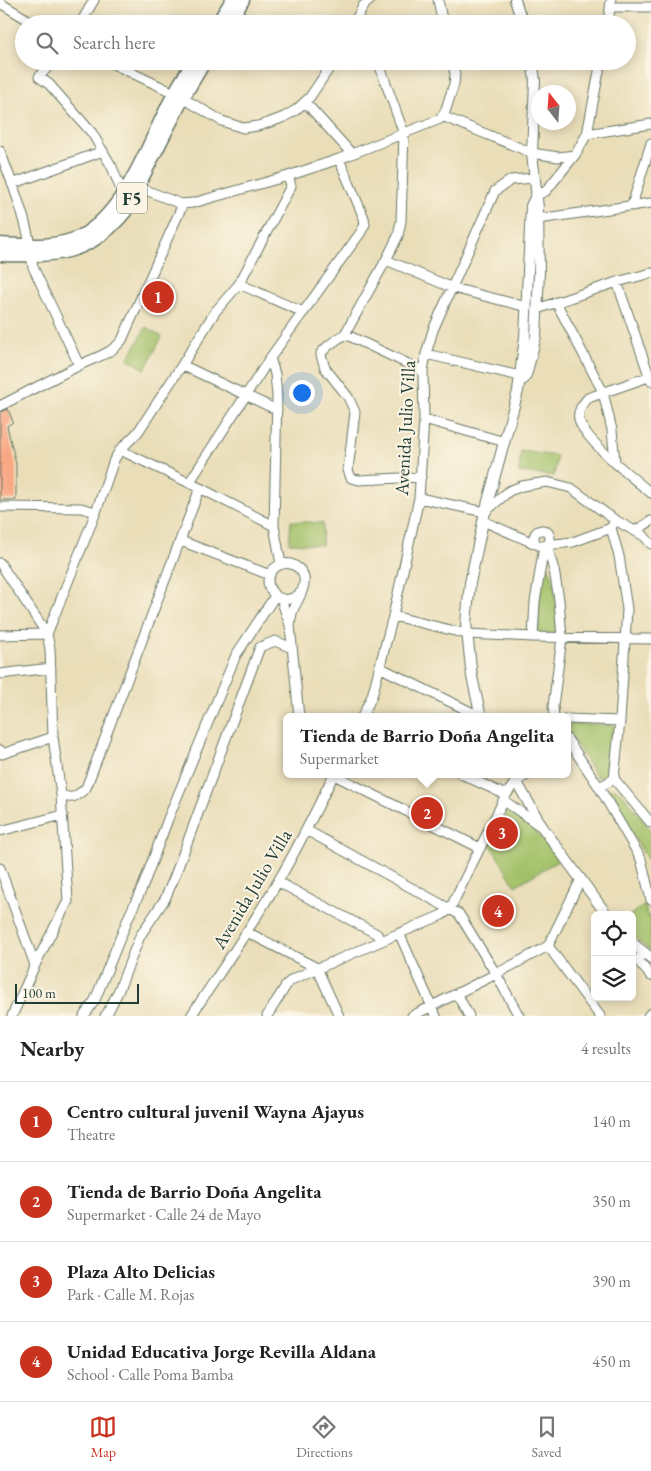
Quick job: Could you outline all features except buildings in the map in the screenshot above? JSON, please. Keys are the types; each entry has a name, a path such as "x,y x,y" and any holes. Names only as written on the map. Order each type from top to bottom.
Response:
{"highway":[{"path":"223,15 232,0"},
{"path":"234,15 243,0"},
{"name":"F5","path":"0,244 49,255 71,251 102,236 125,212 134,184 190,70"},
{"name":"F5","path":"179,95 198,70"},
{"name":"F5","path":"0,255 30,251 78,237 96,226 108,215 122,195 134,184"}],"main road":[{"path":"515,0 520,15"},
{"path":"480,713 472,677 466,623 470,583 484,516 518,391 525,337 539,273 538,219 532,153 535,80 533,70"},
{"path":"518,391 527,372 536,336 532,308 531,206 536,195"},
{"path":"514,778 543,828 604,911"},
{"path":"636,945 647,955"}],"street":[{"path":"85,15 94,0"},
{"path":"358,15 363,6 370,0"},
{"path":"438,0 441,15"},
{"path":"0,3 20,15"},
{"path":"610,3 651,7"},
{"path":"46,70 39,78 49,84 92,133 112,167 122,195"},
{"path":"126,70 179,95 222,121 243,128 258,126 284,117 296,110 310,97 328,70"},
{"path":"381,70 404,134 402,221 398,236 386,260 345,334 329,345 321,355 325,368 348,398 355,412 348,470 351,478 359,480 420,476"},
{"path":"134,184 170,200 183,204 193,203 288,176 339,159 440,119 445,112 454,84 454,70"},
{"path":"536,195 546,191 575,155 587,134 599,70"},
{"path":"305,102 352,154"},
{"path":"442,116 532,153 558,157 575,155"},
{"path":"587,134 651,124"},
{"path":"632,205 651,143"},
{"path":"0,151 12,184 33,267 79,365"},
{"path":"12,184 103,151"},
{"path":"189,483 270,358 365,224 339,159"},
{"path":"47,634 96,512 114,460 120,450 138,432 215,312 239,284 291,186 288,176"},
{"name":"Avenida Julio Villa","path":"364,713 372,696 393,616 419,498 424,419 422,371 433,330 495,191 511,180 534,178"},
{"path":"538,219 651,203"},
{"path":"0,406 112,350 122,340 183,204"},
{"path":"386,260 453,288 532,308 651,273"},
{"path":"617,282 650,378 588,398 582,406 578,418 593,440 615,463 651,493"},
{"path":"239,284 304,312"},
{"path":"556,302 603,392 612,430 615,463"},
{"path":"345,334 422,371"},
{"path":"426,354 520,376"},
{"path":"270,358 275,374 277,395 274,526 281,564"},
{"path":"182,365 277,410"},
{"path":"424,419 505,442"},
{"path":"120,450 274,526"},
{"path":"484,516 509,491 522,486 547,482 572,488 616,520 644,536 651,544"},
{"path":"61,795 69,798 77,796 86,788 200,488"},
{"path":"419,498 484,516 524,539 546,544 573,542 611,528 616,520"},
{"path":"0,507 81,508 96,512"},
{"path":"635,530 651,520"},
{"path":"611,528 619,556 627,609 620,721 614,779 651,823"},
{"path":"524,539 542,529 548,531 550,536 546,544 535,602 533,637"},
{"path":"536,533 534,538 546,544 549,552 559,600 562,638 554,713"},
{"path":"180,541 270,575"},
{"path":"0,563 47,634 50,649 53,737 63,815 68,901 35,965 12,1016"},
{"path":"290,625 278,597 271,591 269,586 270,575 281,564 292,565 298,568 304,578 304,584 292,613 290,625 299,713"},
{"path":"278,597 293,598 300,592"},
{"path":"84,1016 95,1000 143,886 168,819 236,655 278,597"},
{"path":"393,616 467,634 651,639"},
{"path":"0,636 47,634"},
{"path":"105,1016 118,992 140,936 165,899 174,878 260,647 275,640 292,648"},
{"path":"379,667 476,713"},
{"path":"0,674 51,668"},
{"path":"571,719 620,721"},
{"path":"1,753 53,737"},
{"path":"571,752 599,787 642,859 651,900"},
{"name":"Avenida Julio Villa","path":"191,1016 278,882 331,778"},
{"path":"341,778 480,848"},
{"path":"468,778 505,798 543,828"},
{"path":"267,1016 293,979 442,915 450,909 514,778"},
{"path":"599,787 614,779"},
{"path":"0,831 63,815"},
{"path":"306,830 459,914 520,1016"},
{"path":"0,868 35,965"},
{"path":"412,1016 548,946 581,879"},
{"path":"278,882 377,934 380,941"},
{"path":"247,932 317,968 340,1016"},
{"path":"399,933 436,1016"},
{"path":"548,946 600,1016"},
{"path":"647,955 638,961 651,976"},
{"path":"457,994 469,1016"},
{"path":"648,1016 651,1013"}],"green space":[{"path":"146,327 162,337 145,369 128,359"},
{"path":"521,451 557,456 554,476 519,472"},
{"path":"291,521 323,523 322,545 289,543"},
{"path":"548,566 555,590 557,635 538,634 539,603 543,573"},
{"path":"571,725 611,725 615,727 612,770 608,775 602,778 596,776 571,737"},
{"path":"614,788 624,795 651,831 651,860 649,862 606,791"},
{"path":"505,808 528,822 559,860 515,886 490,844"},
{"path":"645,905 647,916 651,916 651,951 636,939 636,911"}],"place":[{"name":"Centro cultural juvenil Wayna Ajayus","path":"158,297"},
{"name":"Tienda de Barrio Doña Angelita","path":"427,813"},
{"name":"Plaza Alto Delicias","path":"502,833"},
{"name":"Unidad Educativa Jorge Revilla Aldana","path":"498,911"}]}
